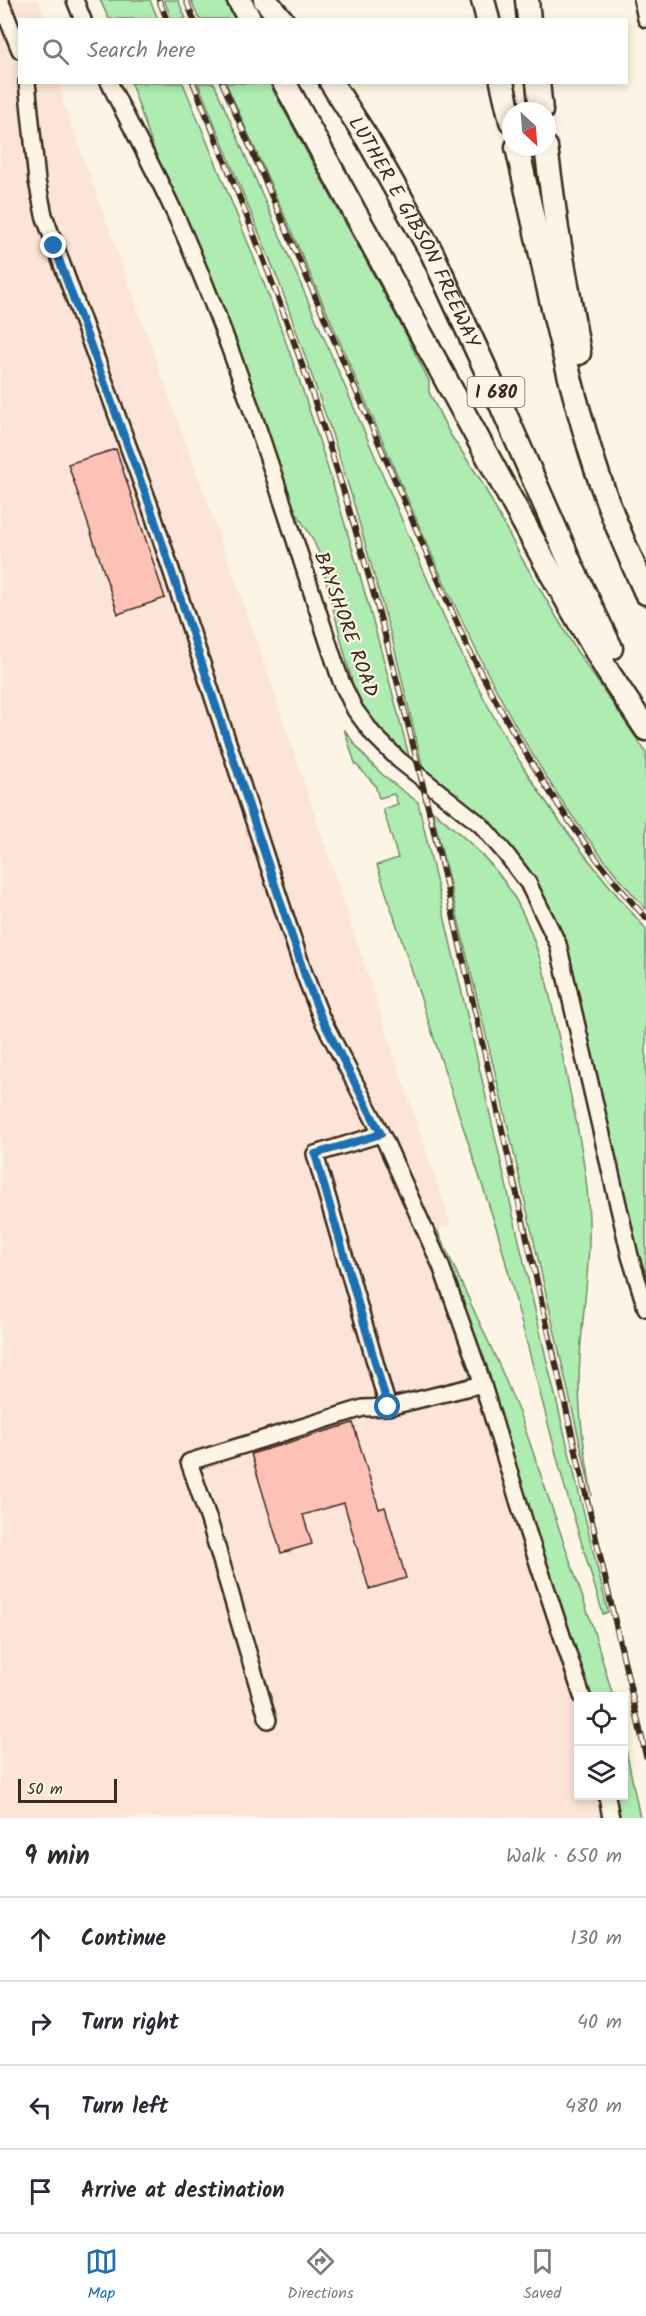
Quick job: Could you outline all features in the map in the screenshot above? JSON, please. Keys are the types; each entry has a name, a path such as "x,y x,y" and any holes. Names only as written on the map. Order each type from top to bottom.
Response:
{"highway":[{"path":"240,0 249,18"},
{"path":"265,0 280,18"},
{"path":"483,0 488,18"},
{"path":"527,0 530,18"},
{"path":"285,84 551,573 608,672 646,729"},
{"name":"LUTHER E GIBSON FREEWAY","path":"332,84 404,201 432,253 577,579 604,636 646,709"},
{"path":"502,84 507,102"},
{"path":"538,84 540,102"},
{"path":"519,156 586,438 612,513 646,594"},
{"path":"547,156 557,229 577,343 612,513"}],"street":[{"path":"0,0 18,45"},
{"path":"75,0 82,18"},
{"path":"642,0 646,19"},
{"path":"27,84 37,181 44,215 151,509 305,976 321,1017 381,1134 441,1266 483,1384 528,1533 581,1692"},
{"name":"BAYSHORE ROAD","path":"110,84 181,226 210,299 246,397 341,681 355,710 372,734 399,760 481,825 528,883 558,944 630,1256 646,1308"},
{"path":"381,1134 315,1154 388,1407"},
{"path":"268,1720 209,1520 189,1462 363,1408 388,1407 483,1384"},
{"path":"608,1800 611,1818"}],"shaded area":[{"path":"0,0 39,0 45,18 18,18 18,84 59,84 64,103 260,649 451,1225 435,1231 473,1329 494,1395 577,1692 574,1692 574,1800 613,1800 617,1818 0,1818"}],"green space":[{"path":"100,0 150,0 158,18 109,18"},
{"path":"164,0 178,0 186,18 172,18"},
{"path":"191,0 224,0 234,18 199,18"},
{"path":"131,84 183,84 289,349 332,480 410,760 370,717 353,686 319,553 291,504 189,230 155,153"},
{"path":"198,84 214,84 422,567 481,693 527,773 554,814 646,929 646,1276 626,1214 576,994 501,838 471,807 423,768 394,646 352,497 281,287"},
{"path":"226,84 270,84 403,329 429,381 429,392 450,434 480,479 521,557 576,650 646,752 646,909 601,856 561,800 525,742 492,681 461,619"},
{"path":"344,729 377,769 418,802 547,1362 608,1612 603,1614 565,1488 498,1233 377,865 398,858 383,809 398,804 394,794 379,798 375,785 355,763"},
{"path":"432,810 481,854 506,884 529,927 551,1000 581,1146 588,1202 589,1241 579,1397 592,1496 508,1127"},
{"path":"435,1230 437,1230 500,1367 522,1420 592,1625 612,1692 587,1692 539,1546 473,1329"},
{"path":"628,1760 640,1818 617,1818 613,1800 628,1800"}],"building":[{"path":"116,449 165,598 118,614 68,464"},
{"path":"353,1423 379,1509 385,1507 406,1578 369,1589 344,1503 303,1515 312,1544 281,1553 251,1454"}],"railway":[{"path":"159,0 166,18"},
{"path":"186,0 193,18"},
{"path":"194,84 304,369 358,538 378,609 432,825 646,1756"},
{"path":"223,84 467,646 547,788 594,855 646,918"}],"route":[{"path":"54,246 151,509 305,976 321,1017 381,1134 315,1154 388,1407"}]}
